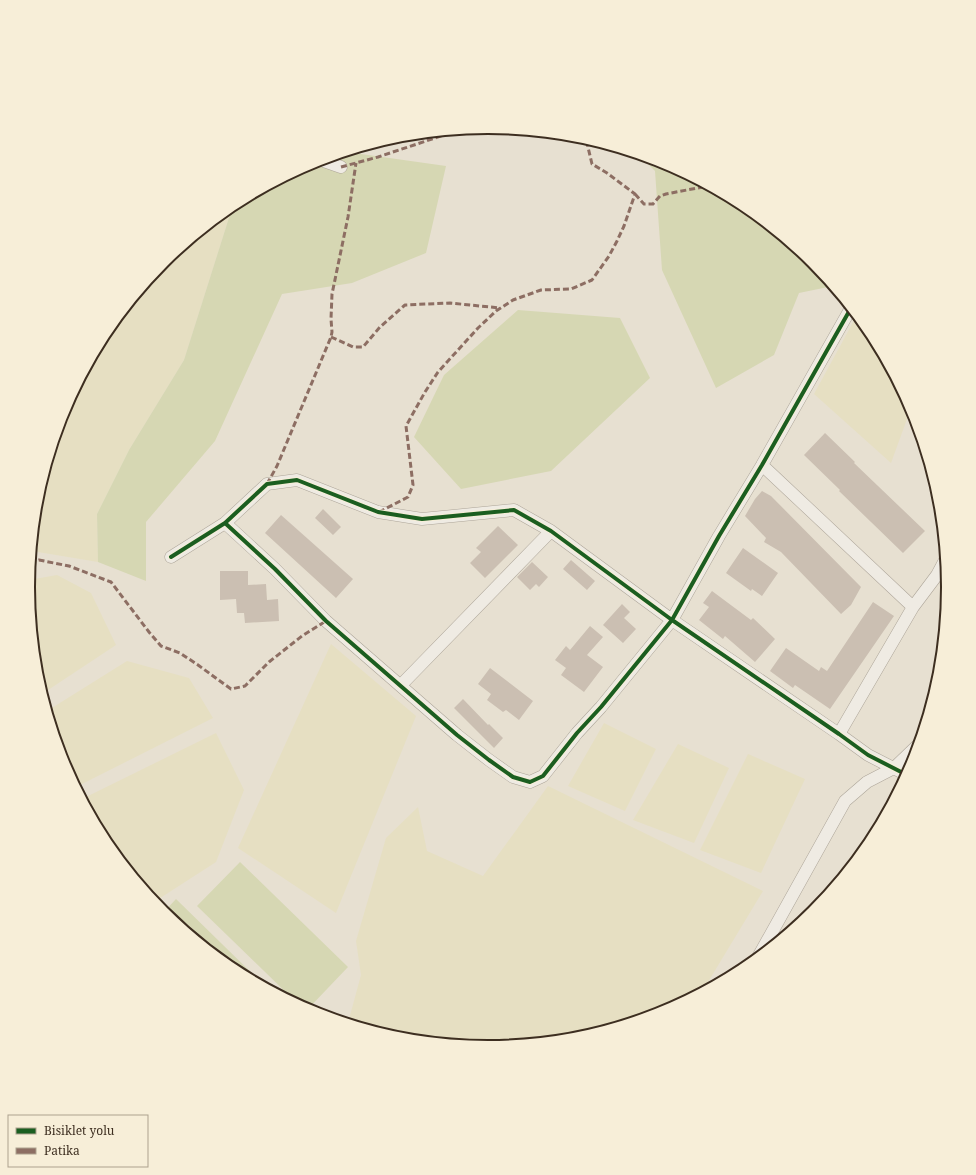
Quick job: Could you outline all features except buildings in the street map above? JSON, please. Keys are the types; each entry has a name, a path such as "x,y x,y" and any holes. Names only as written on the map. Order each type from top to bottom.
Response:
{"street":[{"path":"330,163 341,167"},
{"path":"225,523 274,569 326,622 401,685 457,735 513,777 530,782 543,776 577,733 601,707 672,620 848,313"},
{"path":"762,465 913,607"},
{"path":"171,557 225,523 267,484 297,480 378,512 422,519 514,510 551,531 672,620 868,755 902,772"},
{"path":"401,685 551,531"},
{"path":"839,734 913,607 940,569"},
{"path":"763,947 845,801 867,782 894,768 910,753"}],"shaded area":[{"path":"230,215 184,360 129,450 97,514 98,562 37,552 39,528 50,470 69,414 96,361 111,336 147,289 189,247"},
{"path":"854,321 880,361 908,417 891,463 814,394"},
{"path":"57,575 91,593 116,645 47,691 39,647 36,617 35,579"},
{"path":"331,644 416,716 336,913 238,848"},
{"path":"127,661 189,678 213,718 80,785 69,761 51,708"},
{"path":"604,723 656,749 625,811 568,786"},
{"path":"216,733 244,790 216,862 159,899 147,886 111,839 87,797"},
{"path":"678,744 729,768 694,843 633,820"},
{"path":"748,754 805,779 761,873 700,850"},
{"path":"548,786 763,891 707,984 661,1006 605,1025 547,1037 518,1040 458,1040 400,1032 349,1018 361,975 356,941 386,838 418,807 427,851 483,876"}],"green space":[{"path":"359,154 446,166 426,253 352,283 282,294 215,441 146,522 146,581 98,562 97,514 129,450 184,360 230,215 288,181 315,169"},
{"path":"648,164 688,181 740,211 787,247 827,287 799,293 774,355 716,388 662,270 655,171"},
{"path":"518,310 620,318 650,378 551,471 461,489 414,437 444,375"},
{"path":"240,862 348,967 312,1005 287,994 197,906"},
{"path":"176,899 255,976 212,947 168,908"}],"marked path":[{"path":"341,167 378,157 438,137"},
{"path":"379,512 408,497 413,485 406,426 438,372 478,328 496,311 513,300 541,290 571,289 592,280 609,256 624,226 635,194 607,173 592,164 588,146"},
{"path":"267,484 277,466 331,337 332,294 348,217 356,163"},
{"path":"635,194 644,204 653,204 660,196 700,188"},
{"path":"331,337 353,347 363,347 380,327 405,305 450,303 500,308"},
{"path":"36,561 39,560 69,566 111,582 161,646 180,653 231,689 245,686 269,662 302,636 326,621"}],"cycle path":[{"path":"225,523 275,569 326,621 457,735 513,777 530,782 543,776 577,733 601,707 672,620 848,313"},
{"path":"171,557 225,523 267,484 297,480 378,512 422,519 514,510 551,531 672,620 868,755 902,772"}]}
